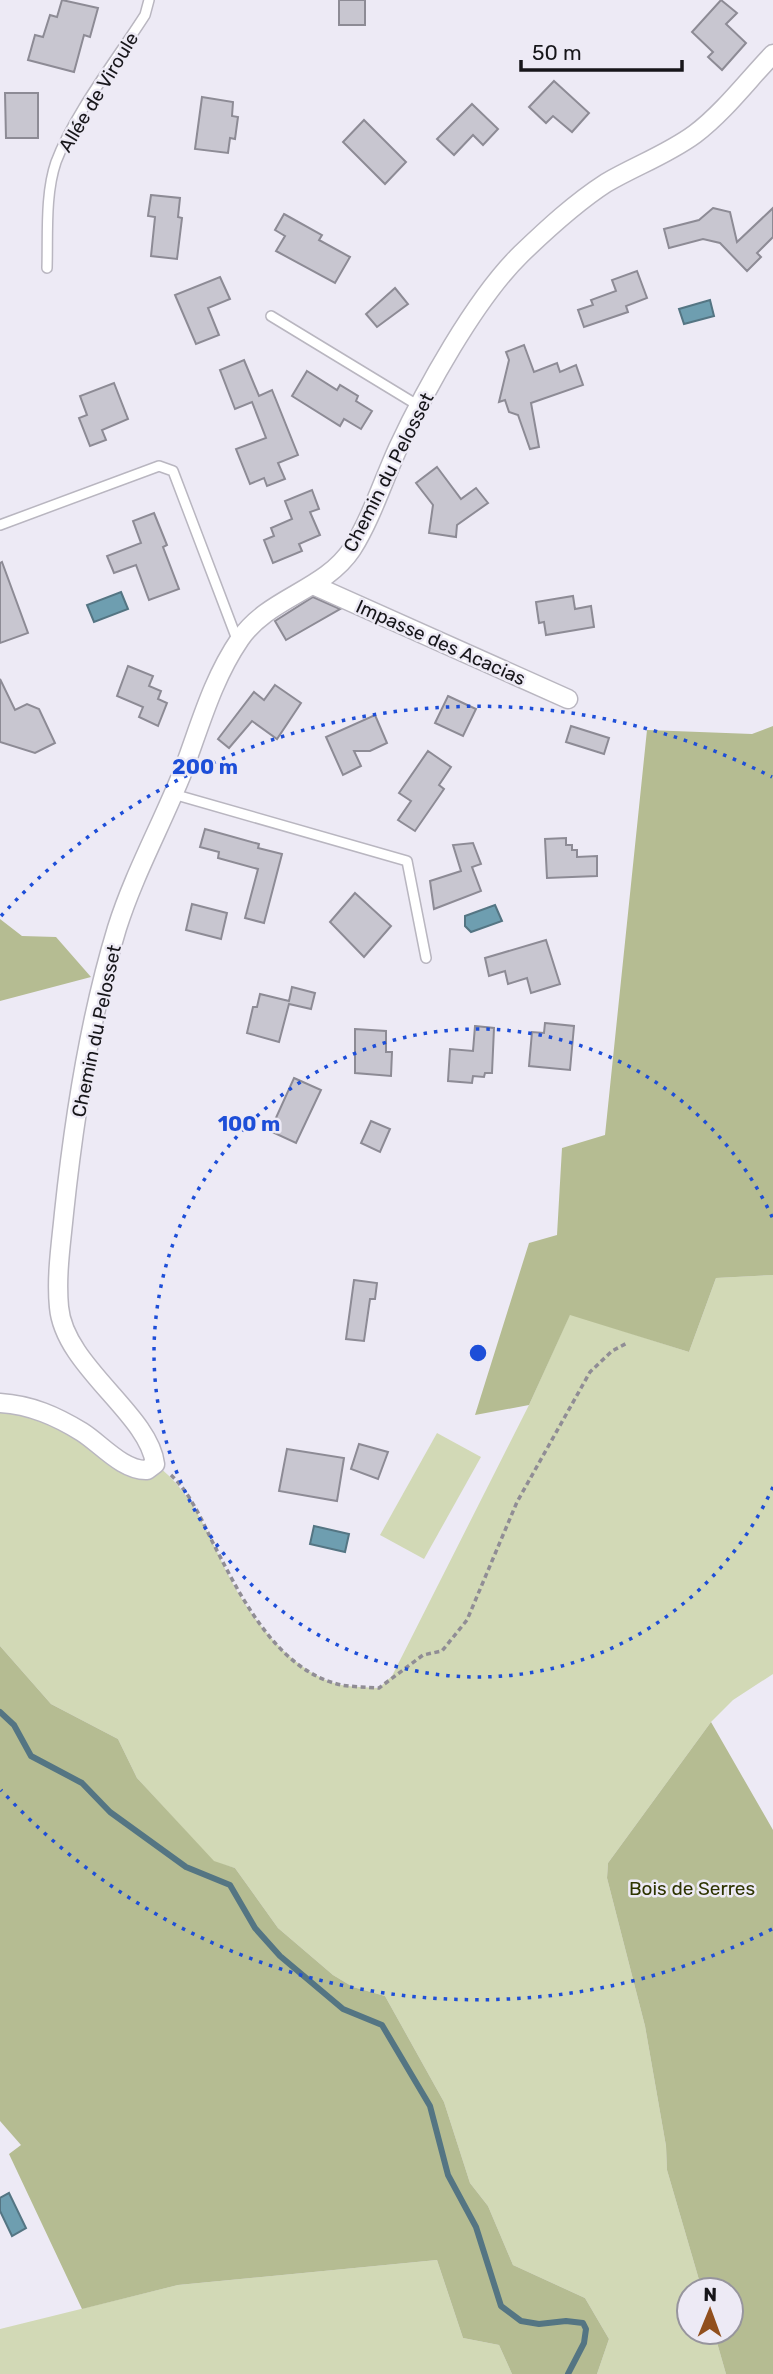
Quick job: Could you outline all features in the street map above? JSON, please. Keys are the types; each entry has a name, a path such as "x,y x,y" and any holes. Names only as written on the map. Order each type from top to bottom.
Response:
{"street":[{"name":"Chemin du Pelosset","path":"155,1464 148,1441 70,1342 59,1311 58,1269 68,1172 98,999 118,926 171,793 182,774 208,698 238,642 263,613 313,585 341,564 354,546 419,406 469,322 517,258 579,202 696,133 773,54"},
{"name":"Impasse des Acacias","path":"313,585 568,699"},
{"path":"0,1403 24,1405 60,1419 131,1468 147,1470 155,1464"}],"lane":[{"name":"Allée de Viroule","path":"47,268 51,189 56,163 73,130 145,15 149,0"},
{"path":"271,316 419,406"},
{"path":"0,525 159,466 173,471 238,642"},
{"path":"171,793 407,861 426,958"}],"path":[{"path":"155,1464 174,1478 189,1499 233,1583 283,1650 322,1678 340,1685 379,1688 423,1655 442,1651 467,1620 517,1502 590,1372 612,1351 627,1343"}],"green space":[{"path":"773,726 773,1275 716,1278 689,1352 570,1315 529,1405 475,1415 529,1243 557,1235 562,1148 605,1135 647,730 752,734"},
{"path":"0,919 22,936 56,937 91,977 0,1001"},
{"path":"773,1275 773,1674 733,1700 711,1722 608,1863 607,1878 645,2026 666,2146 667,2170 698,2276 675,2276 675,2346 718,2346 726,2374 597,2374 609,2339 585,2298 513,2265 488,2206 470,2183 444,2102 385,1996 353,1987 333,1975 278,1928 235,1868 214,1862 137,1778 118,1739 51,1704 0,1646 0,1403 24,1405 131,1468 155,1464 169,1476 192,1504 242,1599 265,1631 292,1659 324,1679 341,1685 379,1688 392,1676 529,1405 570,1314 689,1352 716,1278"},
{"path":"437,1433 481,1457 424,1559 380,1535"},
{"path":"0,1646 51,1704 118,1739 137,1778 214,1861 235,1868 278,1928 333,1975 353,1987 385,1996 444,2102 470,2183 488,2206 513,2265 585,2298 609,2339 597,2374 512,2374 499,2345 463,2338 437,2260 178,2285 82,2309 9,2154 21,2145 0,2121"},
{"name":"Bois de Serres","path":"711,1722 773,1830 773,2374 726,2374 718,2346 745,2346 745,2276 698,2276 667,2170 666,2146 645,2026 607,1878 608,1863"},
{"path":"437,2260 463,2338 499,2345 512,2374 0,2374 0,2329 178,2285"}],"water":[{"path":"710,300 714,316 684,324 679,309"},
{"path":"121,592 128,609 94,622 87,605"},
{"path":"495,905 502,921 471,932 465,926 465,916"},
{"path":"314,1526 349,1534 345,1552 310,1544"},
{"path":"9,2193 26,2228 12,2236 0,2211 0,2198"}],"building":[{"path":"62,0 98,8 90,37 84,35 74,72 28,60 35,35 43,37 50,15 57,17"},
{"path":"339,0 365,0 365,25 339,25"},
{"path":"721,0 737,13 726,24 746,43 722,70 708,57 713,52 692,32"},
{"path":"554,81 589,113 572,132 553,116 546,123 529,107"},
{"path":"5,93 38,93 38,138 6,138"},
{"path":"202,97 233,102 232,116 238,117 235,139 230,138 228,153 195,149"},
{"path":"472,104 498,129 483,145 473,135 454,155 437,139"},
{"path":"364,120 406,162 385,184 343,142"},
{"path":"151,195 180,198 178,217 182,218 177,259 151,256 155,217 148,216"},
{"path":"713,208 730,212 737,242 773,208 773,237 757,253 761,257 747,271 720,243 703,239 669,248 664,229 699,220"},
{"path":"284,214 322,235 319,240 350,257 335,283 276,251 285,236 275,230"},
{"path":"637,271 647,298 626,306 628,312 584,327 578,310 593,305 591,300 616,291 612,280"},
{"path":"220,277 230,299 208,308 219,335 196,344 175,295"},
{"path":"395,288 408,304 377,327 366,314"},
{"path":"524,345 534,372 557,363 560,372 576,365 583,385 531,403 539,447 530,449 518,415 509,412 505,400 499,402 509,360 506,352"},
{"path":"244,360 259,396 272,390 298,455 278,463 285,479 267,486 264,478 250,484 236,449 266,438 252,402 235,409 220,370"},
{"path":"307,371 337,390 340,385 358,396 356,401 372,411 361,429 344,419 340,426 292,396"},
{"path":"114,383 128,419 102,430 106,440 90,446 79,418 87,415 80,396"},
{"path":"437,467 461,499 476,488 488,503 457,525 456,537 429,533 433,505 416,483"},
{"path":"312,490 319,509 310,512 320,535 299,544 302,551 273,563 264,540 274,536 271,528 292,519 285,501"},
{"path":"154,513 167,545 163,547 179,589 149,600 136,565 114,573 107,556 141,543 133,521"},
{"path":"2,562 28,633 0,643 0,563"},
{"path":"573,596 575,609 591,606 594,627 546,635 544,622 539,623 536,602"},
{"path":"313,597 340,609 286,640 275,621"},
{"path":"128,666 153,676 149,686 161,691 158,699 167,703 158,726 139,717 143,707 117,696"},
{"path":"0,679 15,710 27,704 39,709 55,743 35,753 0,742"},
{"path":"275,685 301,703 277,739 252,721 229,748 218,739 254,692 264,700"},
{"path":"448,696 476,709 463,736 435,723"},
{"path":"375,715 387,743 370,751 354,751 361,766 343,775 326,737"},
{"path":"571,726 609,738 604,754 566,742"},
{"path":"428,751 451,767 439,785 444,789 415,831 398,820 411,801 399,793"},
{"path":"205,829 259,844 258,848 282,854 264,923 245,918 258,869 218,858 219,852 200,847"},
{"path":"566,838 566,845 572,845 572,850 577,850 577,857 597,856 597,876 547,878 545,839"},
{"path":"473,843 481,864 472,867 481,891 434,909 430,881 461,871 453,845"},
{"path":"355,893 391,926 364,957 330,922"},
{"path":"192,904 227,913 221,939 186,930"},
{"path":"546,940 560,984 531,993 527,978 508,984 505,971 489,976 485,958"},
{"path":"292,987 315,993 311,1009 289,1004 279,1042 247,1033 253,1007 257,1007 260,994 289,1001"},
{"path":"545,1023 574,1026 570,1070 529,1066 532,1032 544,1033"},
{"path":"475,1026 494,1028 492,1073 485,1073 484,1077 473,1076 472,1083 448,1081 450,1049 473,1051"},
{"path":"355,1029 386,1031 386,1052 392,1052 391,1076 355,1073"},
{"path":"294,1078 321,1090 296,1143 270,1131"},
{"path":"371,1121 390,1129 380,1152 361,1143"},
{"path":"354,1280 377,1283 375,1299 370,1299 364,1341 346,1339"},
{"path":"359,1444 388,1452 378,1479 351,1469"},
{"path":"287,1449 344,1458 337,1501 279,1491"}],"waterway":[{"path":"0,1712 14,1725 31,1756 82,1783 110,1812 186,1867 230,1885 255,1928 280,1956 343,2009 382,2025 430,2106 448,2175 476,2227 501,2306 521,2321 539,2324 566,2321 583,2323 586,2329 584,2343 568,2374"}]}
